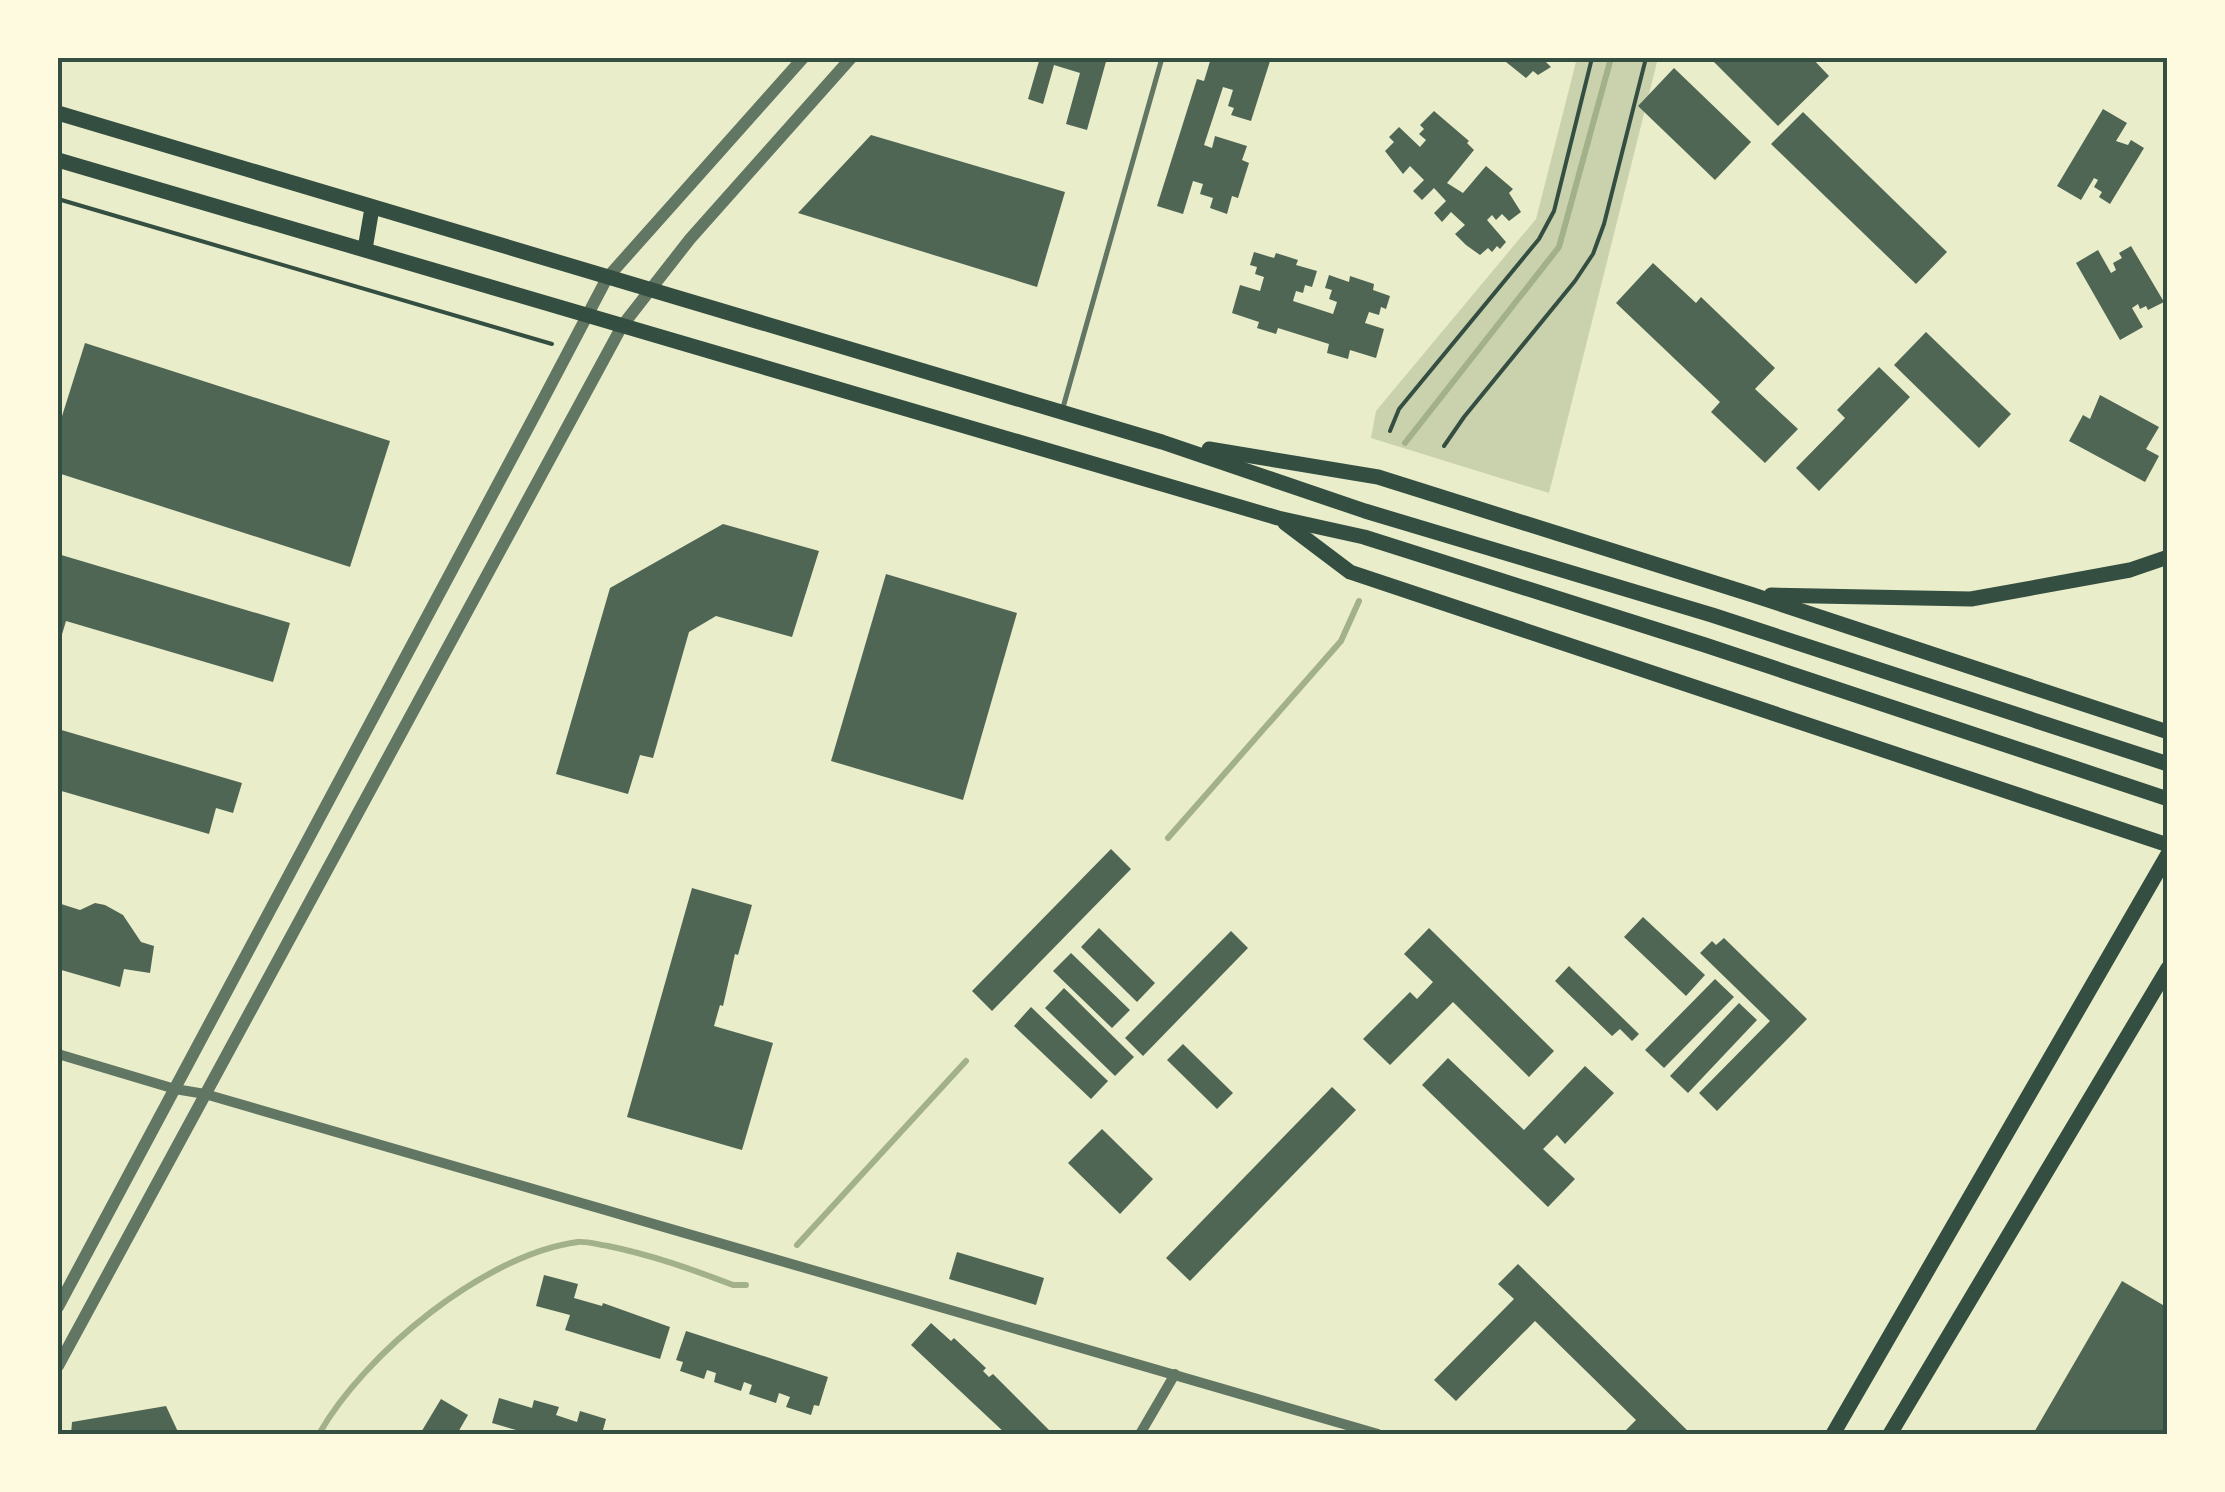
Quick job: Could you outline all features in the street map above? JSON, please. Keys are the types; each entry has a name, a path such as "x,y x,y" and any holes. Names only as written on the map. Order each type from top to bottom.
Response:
{"main road":[{"path":"58,112 1162,442 2168,764"},
{"path":"58,160 1278,518 1364,537 1705,645 2168,800"},
{"path":"365,249 372,208"},
{"path":"1162,442 1378,477 2168,732"},
{"path":"1278,518 1350,572 2168,845"},
{"path":"1753,595 1971,599 2130,570 2168,557"},
{"path":"1833,1434 2168,854"},
{"path":"1890,1434 2168,968"}],"street":[{"path":"58,1306 586,313 607,278 803,58"},
{"path":"58,1366 622,326 851,58"},
{"path":"58,1054 1378,1434"},
{"path":"1140,1434 1176,1374"}],"lane":[{"path":"1062,412 1162,58"}],"path":[{"path":"1390,431 1399,409 1539,239 1554,210 1592,58"},
{"path":"1444,446 1593,254 1646,58"},
{"path":"58,199 568,349"}],"green space":[{"path":"1577,58 1658,58 1549,493 1371,438 1376,411 1536,219"}],"building":[{"path":"1031,58 1107,58 1087,130 1066,124 1080,73 1054,65 1043,104 1028,99 1039,61"},
{"path":"1211,58 1271,58 1251,121 1231,115 1234,108 1228,106 1233,90 1223,87 1204,145 1212,148 1215,136 1247,146 1242,160 1249,163 1238,198 1232,196 1227,214 1210,208 1213,198 1200,194 1203,184 1193,181 1183,214 1157,206 1197,79 1204,81"},
{"path":"1501,58 1542,58 1551,67 1538,75 1533,71 1526,78"},
{"path":"1710,58 1812,58 1829,76 1778,126"},
{"path":"1674,68 1751,142 1715,180 1638,106"},
{"path":"2103,109 2127,123 2116,141 2128,145 2131,140 2144,148 2110,204 2099,197 2102,192 2094,187 2098,180 2094,178 2081,200 2057,186"},
{"path":"1434,111 1474,150 1447,183 1463,193 1486,166 1513,189 1509,193 1521,212 1509,221 1502,214 1496,220 1492,215 1487,220 1506,242 1500,249 1497,246 1492,252 1488,248 1480,255 1466,245 1455,234 1465,225 1451,212 1442,222 1434,213 1446,201 1434,188 1422,200 1413,191 1424,180 1410,166 1403,174 1385,151 1394,142 1389,137 1399,127 1420,147 1426,140 1419,134 1424,129 1420,125"},
{"path":"1803,112 1947,252 1916,284 1771,144"},
{"path":"871,135 1065,192 1037,287 798,213"},
{"path":"2131,246 2164,302 2148,310 2146,306 2140,309 2138,304 2132,308 2143,327 2120,340 2076,263 2098,250 2111,273 2116,270 2113,263 2122,258 2119,253"},
{"path":"1254,252 1274,258 1276,253 1317,271 1312,287 1305,285 1303,293 1296,291 1293,301 1333,314 1337,302 1329,299 1332,290 1325,288 1329,275 1349,282 1350,276 1374,284 1373,290 1390,296 1386,309 1381,307 1379,315 1369,312 1365,323 1384,329 1376,358 1350,350 1348,359 1327,353 1329,344 1278,328 1276,334 1257,328 1259,322 1232,313 1240,285 1260,291 1264,277 1255,274 1257,267 1250,265"},
{"path":"1653,263 1696,303 1701,297 1775,368 1755,389 1798,429 1765,463 1711,412 1720,402 1616,303"},
{"path":"1926,332 2011,414 1979,448 1894,365"},
{"path":"85,343 390,441 350,567 58,473 58,429"},
{"path":"1879,367 1910,397 1819,491 1796,468 1845,418 1837,410"},
{"path":"2100,395 2159,427 2146,449 2159,456 2145,482 2069,441 2083,415 2090,419"},
{"path":"723,524 819,551 792,637 716,616 689,632 653,758 640,755 628,794 556,774 610,588"},
{"path":"58,554 290,623 273,682 66,621 58,648"},
{"path":"886,574 1017,613 963,800 831,761"},
{"path":"58,729 242,783 233,813 216,808 209,834 58,790"},
{"path":"1111,849 1131,869 992,1011 972,991"},
{"path":"692,888 752,905 714,1026 773,1043 742,1150 627,1117"},
{"path":"58,903 80,910 95,903 123,915 141,942 154,946 150,973 124,969 120,987 58,969"},
{"path":"1643,917 1705,975 1686,996 1624,937"},
{"path":"1099,928 1155,983 1137,1002 1081,947"},
{"path":"1429,928 1554,1051 1529,1077 1453,1002 1390,1065 1363,1039 1410,992 1417,999 1433,982 1404,954"},
{"path":"1231,931 1248,948 1143,1056 1125,1038"},
{"path":"1724,938 1807,1019 1717,1111 1699,1093 1770,1021 1700,953 1712,941 1716,945"},
{"path":"1071,953 1130,1010 1112,1028 1053,971"},
{"path":"1569,966 1639,1034 1632,1041 1620,1029 1612,1036 1555,981"},
{"path":"1715,979 1734,997 1664,1068 1645,1050"},
{"path":"1064,988 1134,1057 1115,1076 1045,1008"},
{"path":"1739,1003 1757,1020 1688,1093 1670,1076"},
{"path":"1031,1007 1108,1081 1091,1099 1014,1026"},
{"path":"1183,1044 1233,1093 1217,1109 1167,1060"},
{"path":"1448,1058 1524,1130 1585,1066 1614,1093 1565,1144 1557,1135 1543,1149 1575,1179 1548,1207 1422,1085"},
{"path":"1332,1087 1356,1110 1190,1281 1166,1258"},
{"path":"1102,1129 1153,1179 1120,1214 1068,1163"},
{"path":"957,1252 1044,1278 1036,1305 949,1279"},
{"path":"1518,1264 1691,1434 1622,1434 1636,1420 1535,1321 1456,1401 1434,1380 1514,1299 1498,1284"},
{"path":"544,1275 578,1284 574,1298 602,1306 603,1303 670,1327 660,1359 565,1330 570,1315 536,1306"},
{"path":"2122,1281 2168,1308 2168,1434 2033,1434"},
{"path":"931,1323 951,1341 954,1338 986,1368 983,1371 989,1377 993,1374 1053,1434 1006,1434 911,1345"},
{"path":"686,1331 828,1377 819,1406 814,1405 811,1415 786,1407 790,1397 779,1393 776,1403 749,1394 752,1385 744,1382 741,1391 714,1382 716,1373 707,1370 704,1379 680,1371 683,1362 676,1360"},
{"path":"499,1398 532,1408 534,1400 559,1407 556,1415 577,1422 580,1411 606,1419 603,1430 617,1434 530,1434 492,1423"},
{"path":"441,1399 468,1415 457,1434 420,1434"},
{"path":"166,1406 179,1434 71,1434 72,1422"}],"waterway":[{"path":"1405,443 1559,247 1611,58"},
{"path":"1168,838 1341,641 1359,601"},
{"path":"797,1245 966,1061"},
{"path":"319,1434 365,1372 431,1312 467,1287 542,1250 589,1243 656,1258 733,1285 746,1285"}]}
